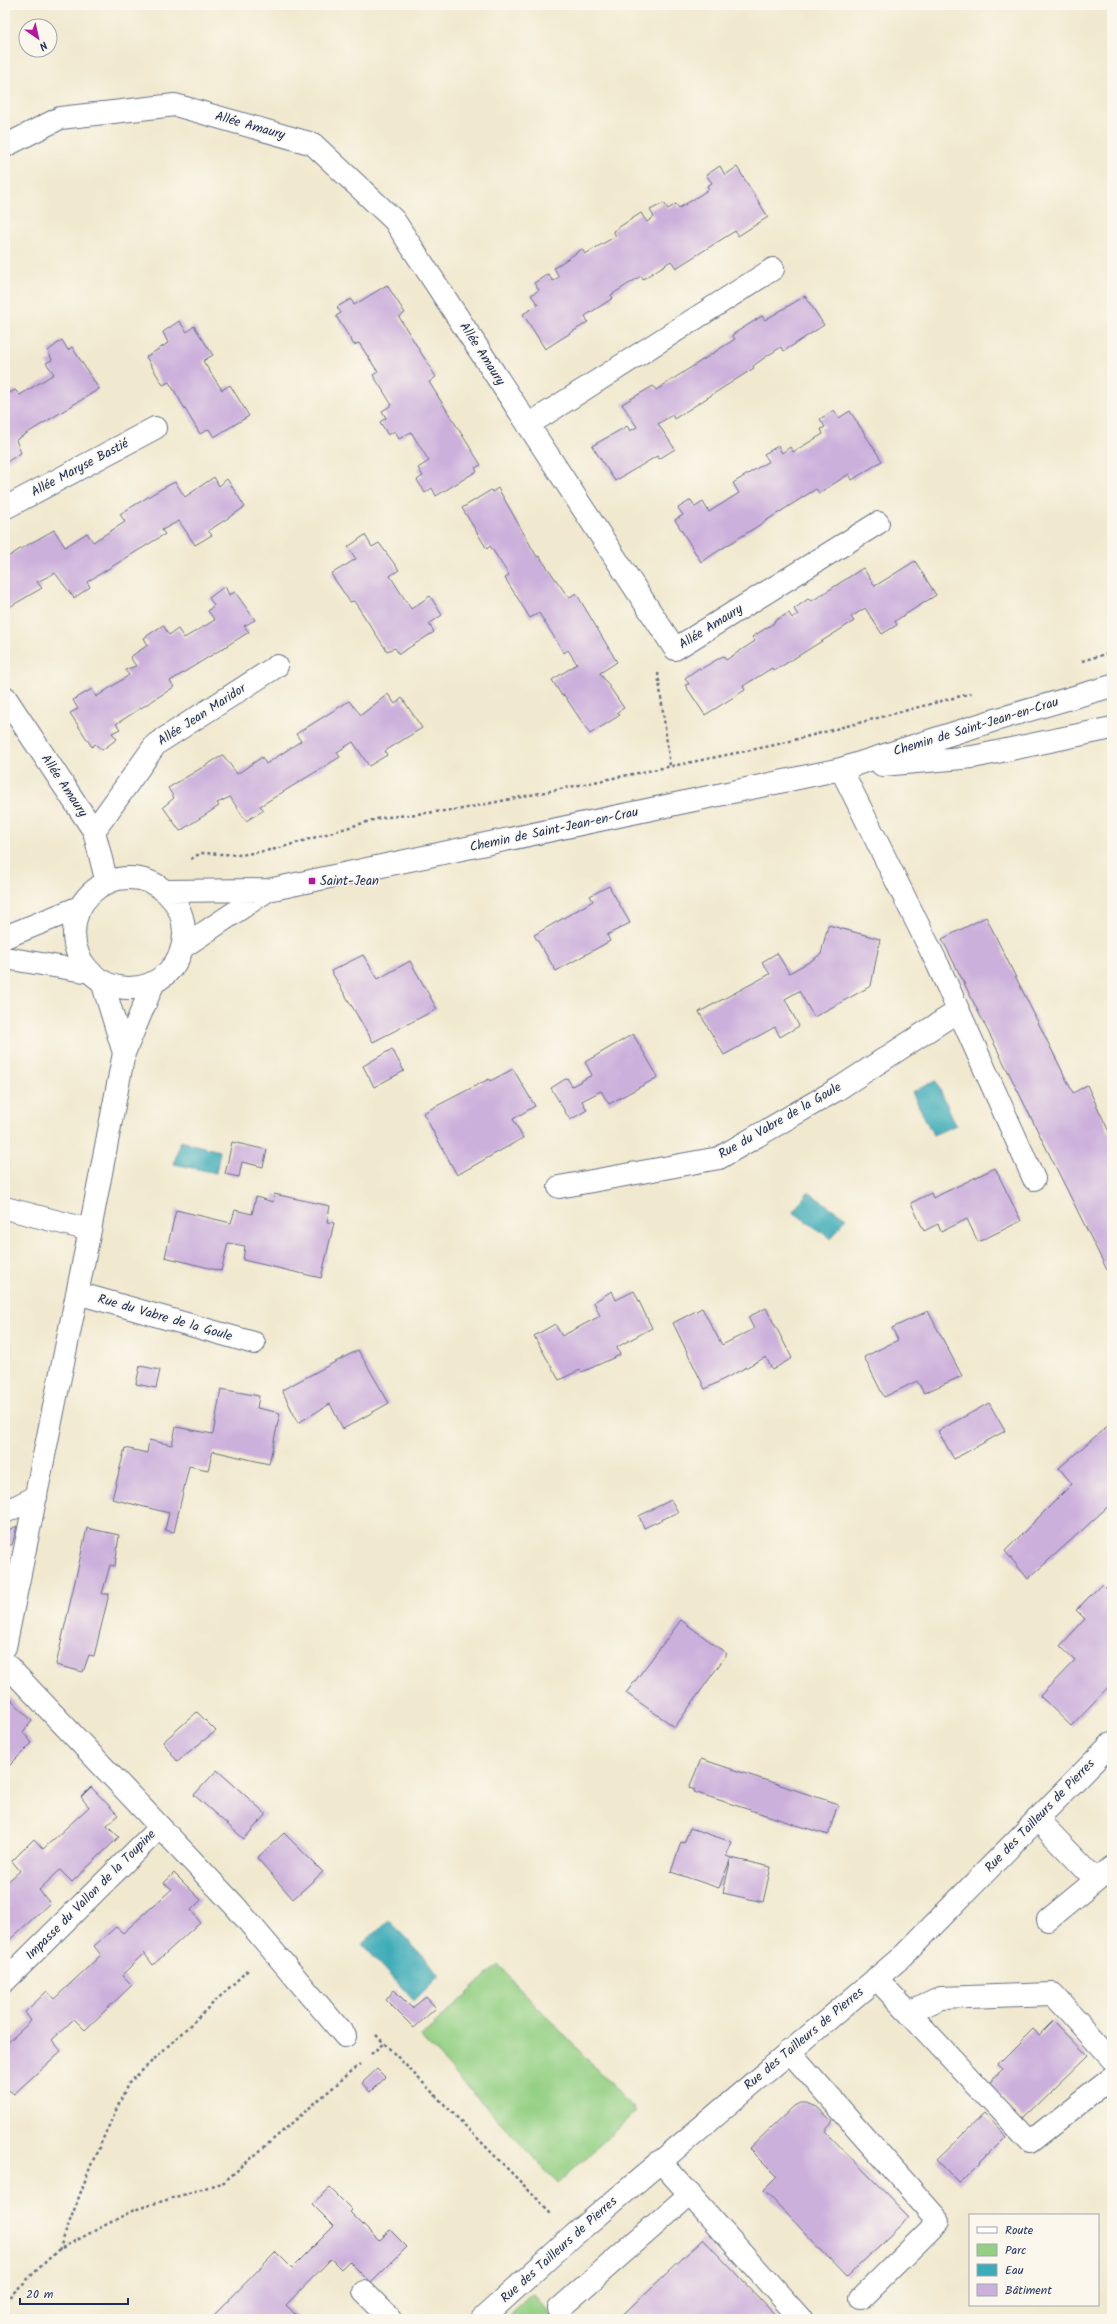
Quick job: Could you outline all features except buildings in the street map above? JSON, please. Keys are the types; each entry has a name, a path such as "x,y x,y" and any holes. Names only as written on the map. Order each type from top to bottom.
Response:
{"street":[{"name":"Allée Amaury","path":"5,146 60,118 175,105 313,144 394,220 675,649 878,523"},
{"path":"528,425 773,269"},
{"name":"Allée Maryse Bastié","path":"5,508 155,428"},
{"name":"Allée Jean Maridor","path":"94,831 156,744 277,666"},
{"name":"Chemin de Saint-Jean-en-Crau","path":"268,890 841,769 994,720 1112,686"},
{"name":"Allée Amaury","path":"5,697 94,831 107,883"},
{"name":"Chemin de Saint-Jean-en-Crau","path":"841,769 973,757 1112,728"},
{"path":"841,769 938,965 1034,1179"},
{"path":"5,958 96,976 118,987 137,988 154,982 175,965 183,947 185,931 180,912 165,891 148,882 136,878 122,879 107,883 90,895 80,907 76,921 74,940 80,958 96,976 124,1053"},
{"path":"165,891 268,890"},
{"path":"183,947 268,890"},
{"path":"5,937 80,907"},
{"path":"5,1647 90,1230 124,1053 154,982"},
{"name":"Rue du Vabre de la Goule","path":"559,1187 719,1158 838,1089 958,1011"},
{"path":"5,1208 90,1230"},
{"name":"Rue du Vabre de la Goule","path":"77,1293 254,1343"},
{"path":"5,1512 36,1497"},
{"path":"5,1663 235,1906 345,2036"},
{"name":"Rue des Tailleurs de Pierres","path":"482,2319 573,2236 904,1955 1112,1742"},
{"path":"1037,1819 1104,1873 1048,1920"},
{"name":"Impasse du Vallon de la Toupine","path":"5,1981 160,1827"},
{"path":"876,1978 1030,2142 1112,2077"},
{"path":"909,2013 941,1998 1052,1994 1112,2059"},
{"path":"790,2051 939,2221 861,2298"},
{"path":"660,2161 801,2319"},
{"path":"560,2309 690,2194"},
{"path":"364,2292 391,2319"}],"path":[{"path":"670,766 657,661 675,649"},
{"path":"1074,663 1112,652"},
{"path":"190,860 201,853 241,855 276,849 380,818 462,809 775,745 975,693"},
{"path":"58,2250 91,2165 128,2084 271,1948"},
{"path":"345,2036 375,2034 573,2236"},
{"path":"5,2301 58,2250 134,2210 224,2182 384,2043"}],"green space":[{"path":"498,1965 636,2111 558,2184 421,2037"},
{"path":"533,2294 555,2319 506,2319"}],"water":[{"path":"936,1081 956,1125 933,1135 912,1092"},
{"path":"180,1141 220,1151 216,1173 174,1164"},
{"path":"808,1192 846,1218 831,1239 793,1212"},
{"path":"389,1920 440,1975 414,2001 362,1944"}],"place":[{"name":"Saint-Jean","path":"312,881"}]}
